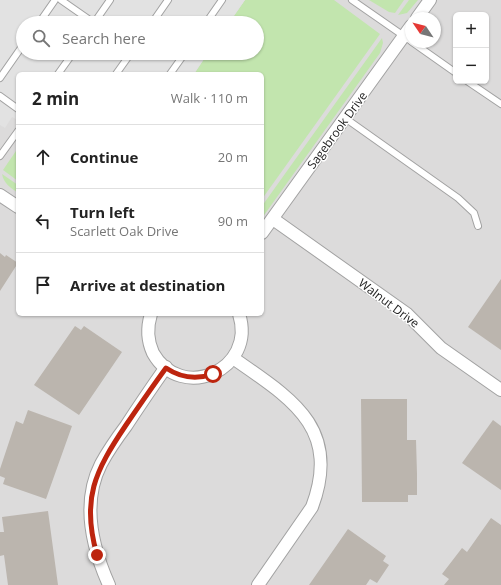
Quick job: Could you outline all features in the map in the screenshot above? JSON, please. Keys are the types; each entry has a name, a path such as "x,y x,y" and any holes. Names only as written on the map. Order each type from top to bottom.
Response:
{"street":[{"path":"421,12 430,0"},
{"name":"Sagebrook Drive","path":"264,231 345,118 405,45"},
{"path":"0,196 16,207"},
{"name":"Walnut Drive","path":"273,219 407,314 441,348 501,390"},
{"path":"150,316 148,326 150,344 158,359 166,368 183,376 201,377 219,371 233,358 239,347 242,334 239,316"},
{"path":"233,358 293,402 309,423 319,446 321,470 312,507 258,585"},
{"path":"108,585 97,555 91,527 90,512 94,482 100,465 111,447 166,368"}],"lane":[{"path":"44,16 56,0"},
{"path":"61,0 84,16"},
{"path":"99,16 110,0"},
{"path":"157,16 168,0"},
{"path":"211,16 222,0"},
{"path":"352,0 405,37"},
{"path":"420,48 453,71"},
{"path":"0,78 16,56"},
{"path":"59,72 68,60"},
{"path":"117,72 126,60"},
{"path":"171,72 180,60"},
{"path":"471,84 501,105"},
{"path":"0,96 16,108"},
{"path":"345,118 458,198 474,213 478,226"},
{"path":"0,156 16,134"}],"shaded area":[{"path":"0,0 501,0 501,585 0,585"},
{"path":"0,0 245,0 234,16 16,16 16,60 203,60 195,72 16,72 16,119 12,117 5,128 0,125"}],"green space":[{"path":"245,0 334,0 380,34 264,196 264,72 195,72 203,60 264,60 264,16 234,16"},
{"path":"369,0 404,0 395,13 389,12"},
{"path":"409,0 418,0 408,12 398,15"},
{"path":"382,38 383,43 380,53 264,215 264,203"},
{"path":"16,151 16,180 3,170"},
{"path":"2,174 16,184 16,192 6,183"}],"building":[{"path":"0,253 16,262 16,266 0,291"},
{"path":"501,279 501,350 468,327"},
{"path":"75,326 81,330 84,326 122,352 79,415 34,385"},
{"path":"361,399 407,399 407,440 416,440 417,474 417,495 408,495 408,502 362,502"},
{"path":"28,410 72,426 46,499 3,484 5,478 0,476 0,469 16,421 23,424"},
{"path":"493,420 501,426 501,490 462,463"},
{"path":"48,511 58,585 8,585 4,555 0,556 0,532 4,532 2,517"},
{"path":"491,518 501,525 501,585 444,585 449,579 442,574 462,548 467,552"},
{"path":"348,529 386,556 383,561 389,565 377,583 370,579 366,585 309,585"}],"route":[{"path":"97,555 91,527 91,499 94,482 100,465 111,447 166,368 177,374 189,377 201,377 213,374"}]}
